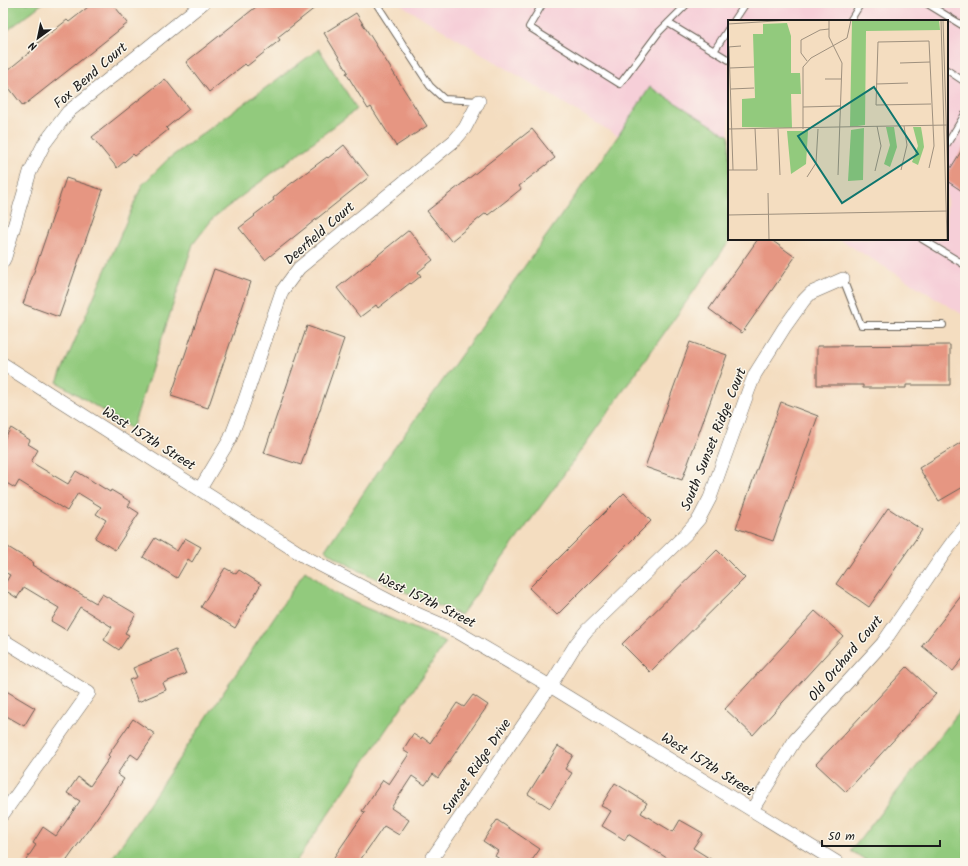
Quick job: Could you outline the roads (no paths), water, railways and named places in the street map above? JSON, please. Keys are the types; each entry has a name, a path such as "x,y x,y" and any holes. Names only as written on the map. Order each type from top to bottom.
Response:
{"street":[{"name":"Fox Bend Court","path":"3,261 30,172 44,144 68,112 203,3"},
{"name":"Deerfield Court","path":"200,489 230,439 282,291 299,268 455,140 465,128 479,101"},
{"name":"South Sunset Ridge Court","path":"550,686 576,644 587,630 687,533 699,519 710,498 755,374 784,328 804,300 812,292 842,280"},
{"name":"West 157th Street","path":"3,364 307,558 401,607 456,631 550,686 838,863"},
{"name":"Old Orchard Court","path":"752,810 795,740 883,643 940,558 965,528"},
{"path":"3,640 89,693 3,814"},
{"name":"Sunset Ridge Drive","path":"429,863 550,686"}],"lane":[{"path":"376,3 430,86 444,99 479,101"},
{"path":"543,3 529,27 620,84 659,32 688,3"},
{"path":"735,20 746,3"},
{"path":"851,20 861,3"},
{"path":"926,3 965,27"},
{"path":"668,23 728,59"},
{"path":"714,51 728,30"},
{"path":"948,71 965,82"},
{"path":"948,141 965,114"},
{"path":"924,240 965,265"},
{"path":"842,280 861,325 943,325"}]}
